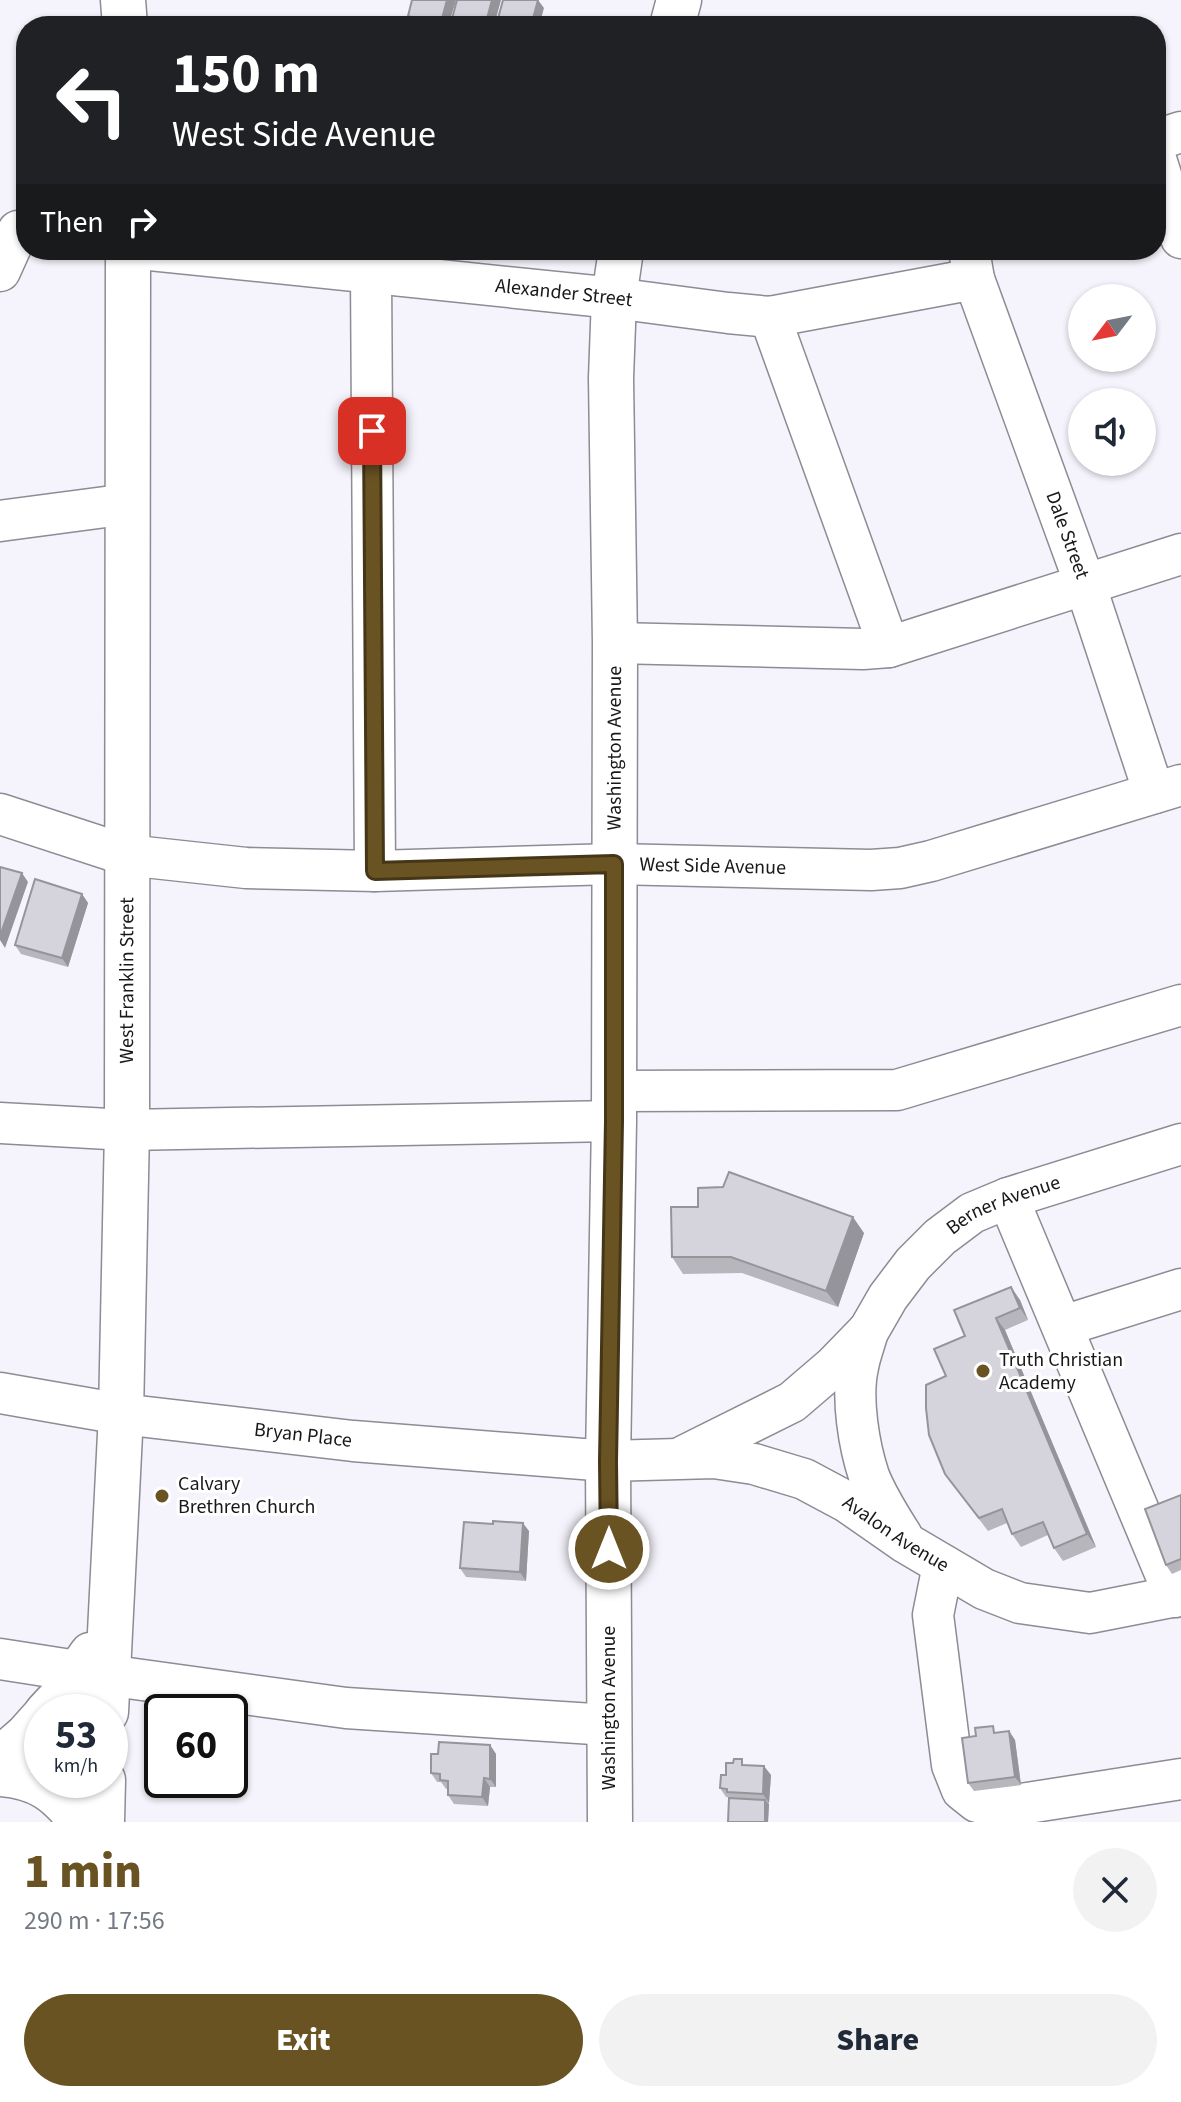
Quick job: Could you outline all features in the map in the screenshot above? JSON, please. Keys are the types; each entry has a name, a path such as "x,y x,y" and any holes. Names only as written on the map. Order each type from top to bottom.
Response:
{"main road":[{"name":"West Franklin Street","path":"97,1686 111,1624 121,1414 127,1130 128,260"},
{"name":"Washington Avenue","path":"610,1822 608,1461 614,1106 615,643 611,378 614,298 620,260"},
{"path":"102,1822 103,1798"}],"street":[{"path":"1166,191 1181,238"},
{"path":"0,271 15,231"},
{"name":"Alexander Street","path":"246,260 770,317 972,264"},
{"name":"Dale Street","path":"972,264 1085,584 1168,789"},
{"path":"371,273 375,871"},
{"path":"770,317 889,647"},
{"path":"0,521 128,504"},
{"path":"615,643 889,647 1181,554"},
{"name":"West Side Avenue","path":"0,814 126,855 246,868 375,871 614,864 871,870 931,861 1168,789"},
{"path":"0,1123 127,1130 880,1092 897,1090 1181,1005"},
{"name":"Berner Avenue","path":"906,1543 869,1477 856,1408 857,1370 869,1330 888,1297 913,1264 940,1237 972,1213 1008,1198 1181,1144"},
{"path":"1008,1198 1178,1596"},
{"path":"1063,1326 1181,1289"},
{"name":"Berner Avenue","path":"677,1460 792,1402 869,1330"},
{"path":"811,1384 860,1440"},
{"name":"Bryan Place","path":"0,1393 121,1414 353,1441 608,1461"},
{"name":"Avalon Avenue","path":"608,1461 714,1458 754,1464 804,1479 847,1502 906,1543 984,1589 1020,1603 1090,1613 1178,1596"},
{"path":"943,1565 933,1615 952,1765 962,1790 977,1802 1002,1807 1181,1779"},
{"path":"0,1659 97,1686 346,1708 609,1725"},
{"path":"0,1757 24,1734"},
{"path":"0,1776 43,1785 79,1822"}],"building":[{"path":"412,0 447,0 443,16 408,16"},
{"path":"457,0 492,0 488,16 453,16"},
{"path":"503,0 538,0 534,16 499,16"},
{"path":"0,867 22,873 0,936"},
{"path":"35,879 82,894 62,958 15,945"},
{"path":"729,1172 853,1217 826,1291 731,1257 672,1257 671,1207 698,1207 698,1188 723,1187"},
{"path":"1011,1287 1020,1308 996,1318 1087,1534 1054,1548 1043,1522 1012,1534 1002,1509 979,1518 945,1474 929,1435 926,1385 946,1376 934,1349 965,1336 954,1310"},
{"path":"1181,1495 1181,1559 1166,1565 1145,1509"},
{"path":"493,1521 523,1523 520,1572 460,1568 464,1522 493,1524"},
{"path":"993,1726 994,1733 1009,1731 1015,1777 968,1783 962,1738 976,1736 975,1728"},
{"path":"439,1742 490,1745 490,1779 484,1778 482,1797 448,1795 448,1781 440,1780 440,1774 431,1773 431,1754 438,1754"},
{"path":"734,1759 742,1759 742,1765 764,1766 763,1794 727,1792 727,1789 720,1788 721,1775 726,1775 726,1763 733,1763"},
{"path":"729,1798 765,1800 765,1822 728,1822"}],"place":[{"name":"Truth Christian Academy","path":"983,1371"},
{"name":"Calvary Brethren Church","path":"162,1496"}],"route":[{"path":"372,431 375,871 614,864 609,1549"}]}
